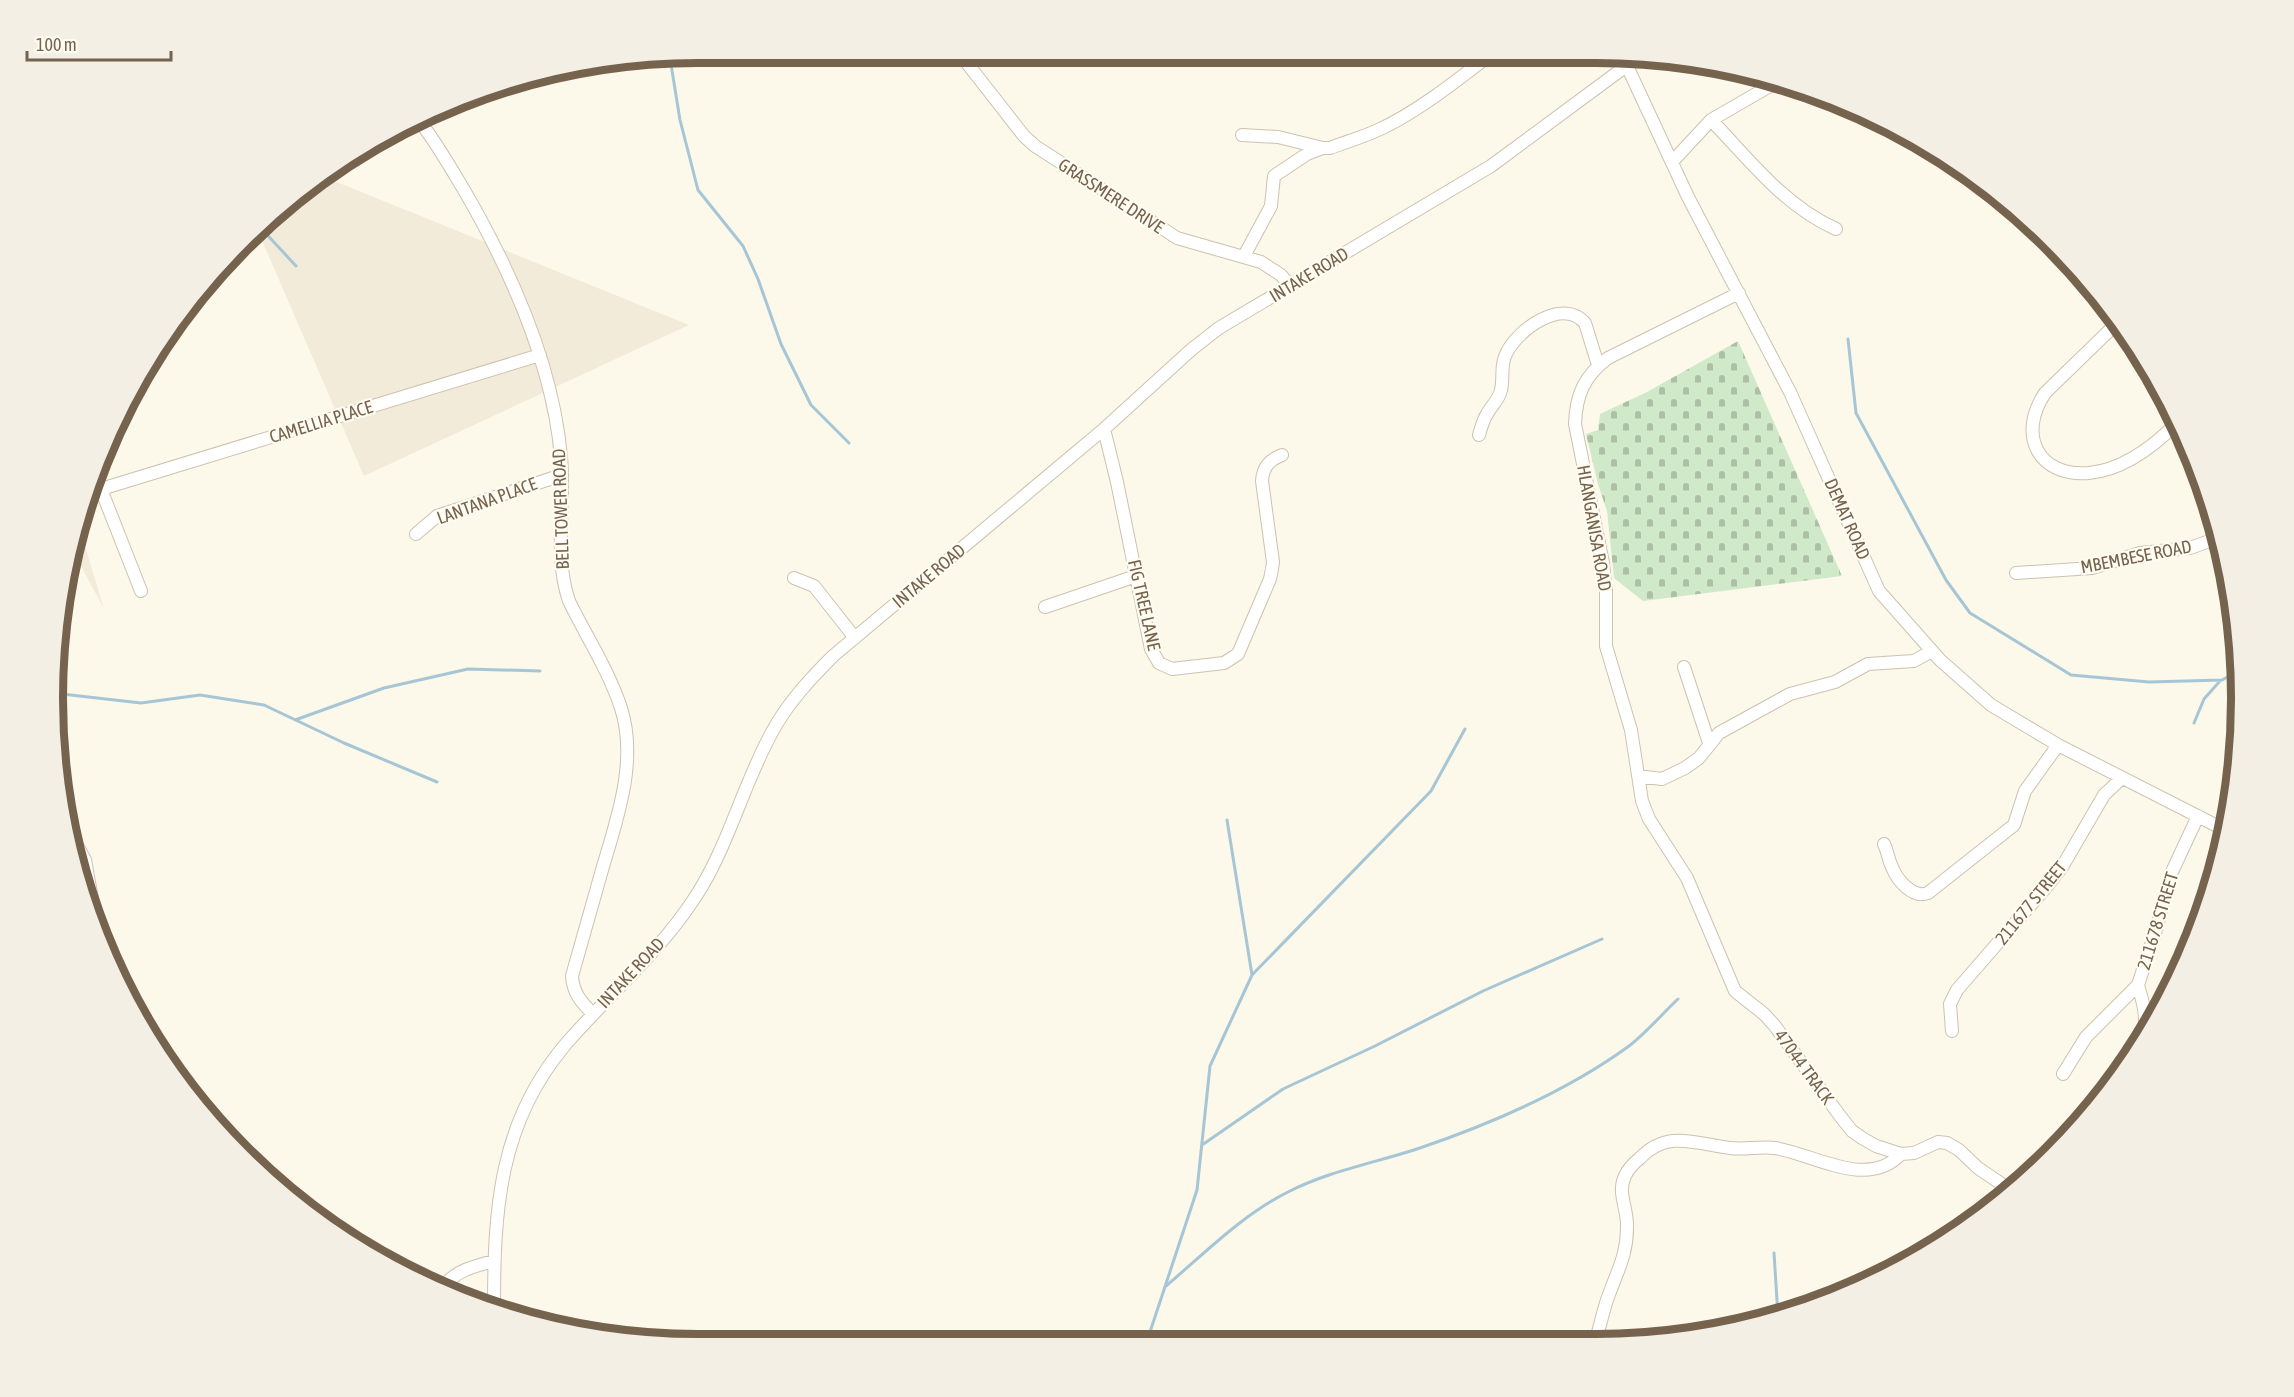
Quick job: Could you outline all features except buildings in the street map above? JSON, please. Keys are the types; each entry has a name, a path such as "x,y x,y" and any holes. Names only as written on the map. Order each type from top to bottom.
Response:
{"street":[{"name":"GRASSMERE DRIVE","path":"967,63 1024,136 1035,146 1177,238 1244,256 1273,268 1291,286"},
{"path":"1242,135 1278,137 1330,148 1392,123 1480,63"},
{"name":"INTAKE ROAD","path":"494,1300 494,1261 500,1189 506,1157 515,1131 540,1080 564,1047 658,946 695,898 723,844 770,734 802,688 833,656 1104,429 1192,349 1219,328 1491,166 1630,64"},
{"name":"DEMAT ROAD","path":"1633,64 1672,162 1706,232 1791,392 1879,591 1932,651 1991,705 2058,745 2218,826"},
{"path":"1672,162 1711,120 1768,87"},
{"path":"1711,120 1795,207 1817,221 1836,229"},
{"name":"BELL TOWER ROAD","path":"423,126 444,154 495,245 540,355 547,377 559,445 562,475 561,567 564,587 621,708 627,746 620,809 572,976 576,995 593,1014"},
{"path":"1244,256 1271,206 1274,176 1290,164 1323,148"},
{"name":"HLANGANISA ROAD","path":"1666,847 1649,819 1642,801 1631,730 1606,646 1606,591 1603,563 1575,424 1575,407 1583,382 1598,365 1639,341 1739,293"},
{"path":"1479,435 1487,413 1502,389 1504,357 1520,336 1538,323 1554,314 1562,313 1581,319 1585,323 1598,365"},
{"path":"2112,328 2045,393 2036,406 2032,435 2038,453 2045,461 2057,468 2073,473 2091,473 2113,467 2136,456 2171,429"},
{"name":"CAMELLIA PLACE","path":"101,489 540,355"},
{"name":"FIG TREE LANE","path":"1104,429 1151,650 1159,663 1172,669 1224,663 1234,658 1242,647 1270,579 1273,562 1262,481 1263,471 1268,464 1282,455"},
{"name":"LANTANA PLACE","path":"416,534 437,516 562,475"},
{"path":"100,486 141,591"},
{"name":"MBEMBESE ROAD","path":"2016,573 2092,568 2140,553 2190,548 2211,541"},
{"path":"1045,607 1136,576"},
{"path":"794,578 814,586 855,638"},
{"path":"1638,776 1662,779 1672,776 1692,764 1719,733 1790,694 1835,682 1868,664 1914,661 1932,651"},
{"path":"1684,667 1709,743"},
{"path":"1884,844 1891,866 1900,879 1918,895 1928,893 2014,825 2025,791 2058,745"},
{"name":"211677 STREET","path":"1952,1030 1950,1004 1957,990 2049,885 2104,795 2122,778"},
{"name":"211678 STREET","path":"2063,1074 2086,1037 2138,985 2154,937 2170,876 2198,816"},
{"name":"47044 TRACK","path":"1666,847 1687,878 1735,991 1775,1026 1852,1131 1876,1146 1901,1154"},
{"path":"2138,985 2146,1017"},
{"path":"1597,1334 1606,1303 1624,1258 1627,1220 1621,1186 1626,1173 1641,1156 1655,1145 1686,1140 1732,1149 1778,1149 1845,1168 1857,1169 1888,1164 1901,1154 1914,1153 1938,1142 1947,1143 2004,1185"},
{"path":"446,1282 466,1269 494,1261"}],"shaded area":[{"path":"331,180 689,325 364,476 261,238"},
{"path":"83,541 104,609 78,561"}],"green space":[{"path":"1738,341 1842,576 1643,601 1614,578 1607,511 1586,434 1598,430 1600,414 1647,392"}],"waterway":[{"path":"671,64 680,120 698,190 743,246 758,279 781,344 811,405 849,443"},
{"path":"266,233 296,266"},
{"path":"1848,339 1856,413 1946,580 1970,613 2071,675 2149,682 2222,680 2230,675"},
{"path":"295,720 384,688 468,669 540,671"},
{"path":"2194,723 2204,699 2220,681"},
{"path":"63,694 141,703 200,695 264,705 344,743 437,782"},
{"path":"1149,1334 1197,1190 1210,1066 1252,975 1431,791 1465,729"},
{"path":"1227,820 1252,975"},
{"path":"1202,1145 1283,1089 1375,1046 1483,991 1602,939"},
{"path":"1166,1286 1224,1235 1271,1201 1319,1178 1417,1149 1472,1129 1554,1092 1605,1063 1629,1046 1678,999"},
{"path":"1774,1253 1777,1307"}]}
